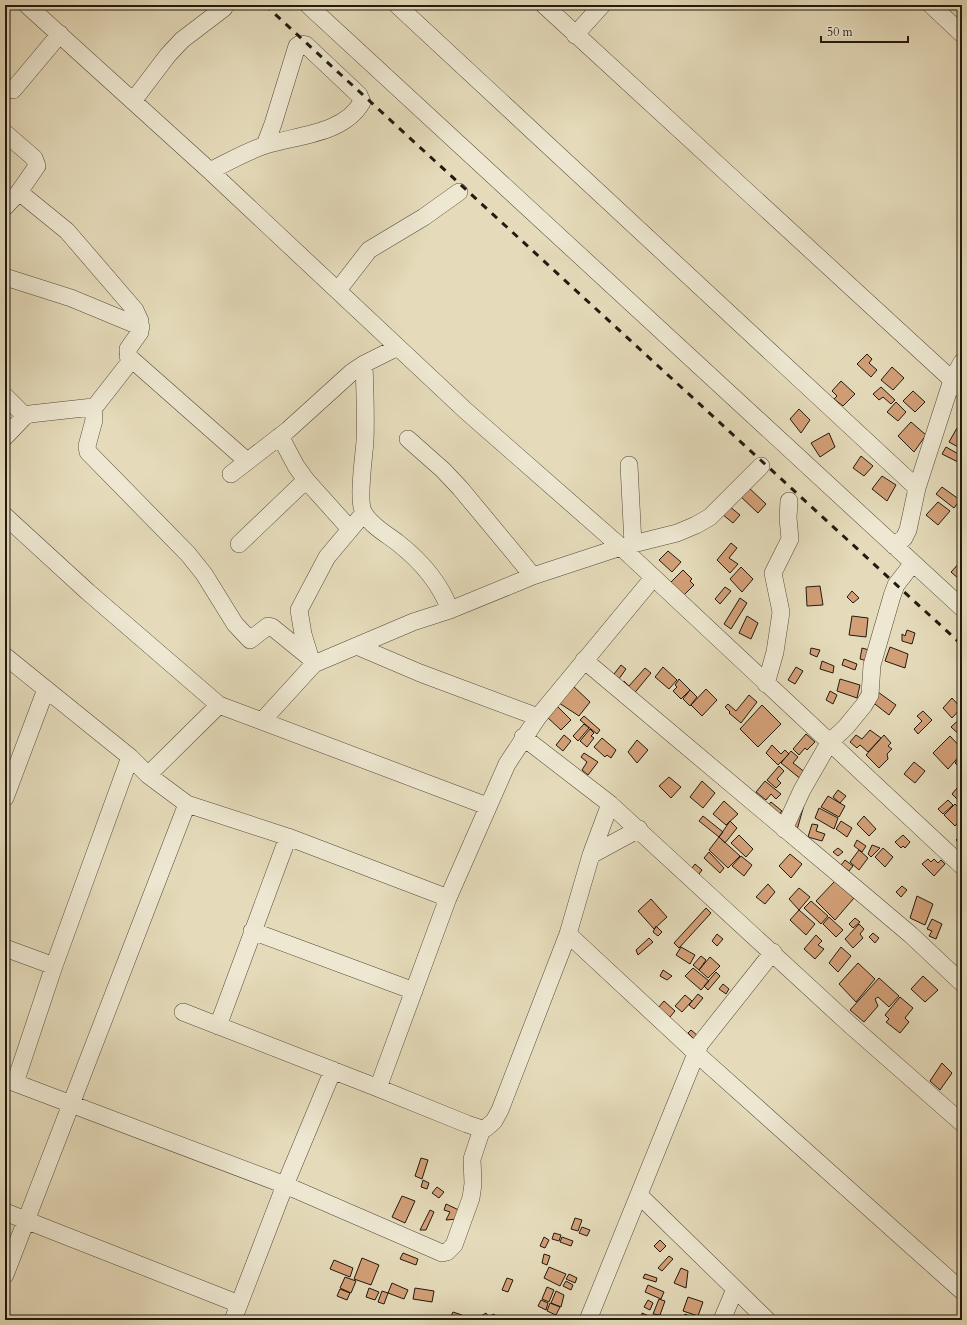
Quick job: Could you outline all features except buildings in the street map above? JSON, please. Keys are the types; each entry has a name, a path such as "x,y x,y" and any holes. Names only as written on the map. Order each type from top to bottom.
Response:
{"street":[{"path":"27,5 210,171 466,411 627,545 653,578 962,866"},
{"path":"308,5 962,608"},
{"path":"397,5 917,488"},
{"path":"544,5 574,35 957,385"},
{"path":"574,35 602,5"},
{"path":"931,5 962,34"},
{"path":"133,101 168,55 182,40 224,8"},
{"path":"13,90 60,34"},
{"path":"210,171 265,145 324,130 348,118 362,102 348,82 306,45 300,44 297,46 265,145"},
{"path":"5,133 36,161 37,166 19,192 5,207"},
{"path":"5,438 25,416 37,413 93,407 129,363 128,349 140,332 140,321 135,310 103,271 67,231 19,192"},
{"path":"338,290 369,250 424,217 459,192"},
{"path":"5,277 71,298 140,327"},
{"path":"231,474 280,436 352,372 364,364 398,347"},
{"path":"128,356 247,461"},
{"path":"894,546 904,538 908,530 917,488 957,385 962,362"},
{"path":"364,364 365,440 362,503 364,513 376,526 400,544 433,578 440,587 450,610"},
{"path":"5,396 25,416"},
{"path":"93,407 94,420 87,446 92,458 188,554 204,574 228,615 242,633 250,640 268,626 281,633 312,660"},
{"path":"280,436 296,466 306,480 350,529"},
{"path":"408,439 443,470 460,488 533,576"},
{"path":"627,545 629,465"},
{"path":"262,722 312,660 359,647 413,622 450,610 533,576 627,545 677,533 710,516 761,466"},
{"path":"239,544 306,480"},
{"path":"766,684 775,652 781,612 773,573 790,539 788,518 789,501"},
{"path":"281,633 299,610 327,557 364,513"},
{"path":"5,516 88,592 219,705 487,806"},
{"path":"784,829 802,790 829,742 860,711 870,695 872,665 890,601 896,585 913,563"},
{"path":"378,1088 448,898 506,764 538,717 653,578"},
{"path":"299,610 303,634 312,660"},
{"path":"359,647 420,673 538,717"},
{"path":"5,656 130,757 148,776 187,804 288,837 448,898"},
{"path":"584,660 911,935 962,983"},
{"path":"5,798 46,689"},
{"path":"148,776 219,705"},
{"path":"523,738 610,804 905,1074 962,1122"},
{"path":"130,757 54,966 10,1081 285,1185 442,1253 447,1252 454,1245 471,1198 473,1184 472,1159 482,1129 490,1125 500,1110 568,934 591,855 610,804"},
{"path":"5,1275 187,804"},
{"path":"591,855 638,829"},
{"path":"218,1026 288,837"},
{"path":"252,931 414,991"},
{"path":"568,934 697,1054 962,1291"},
{"path":"5,948 54,966"},
{"path":"588,1320 706,1035 773,952"},
{"path":"183,1012 482,1129"},
{"path":"233,1320 285,1185 333,1070"},
{"path":"639,1195 767,1320"},
{"path":"5,1212 239,1304"},
{"path":"722,1320 735,1289"}],"railway":[{"path":"265,5 962,645"}]}
